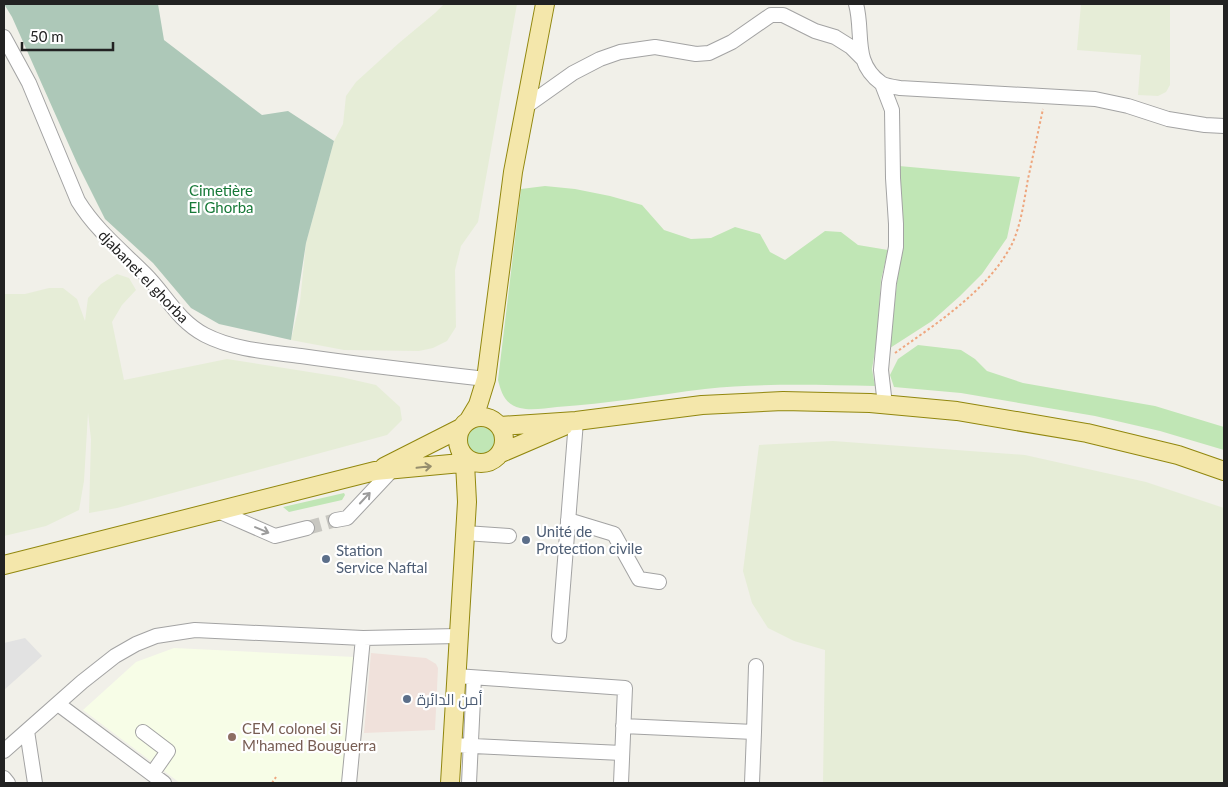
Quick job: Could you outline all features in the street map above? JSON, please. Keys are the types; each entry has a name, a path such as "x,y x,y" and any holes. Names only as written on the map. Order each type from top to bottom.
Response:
{"main road":[{"path":"467,502 473,460 458,440 465,424 478,405 486,379 513,172 545,4"},
{"path":"450,783 467,502 467,481 461,471 473,460 505,439 497,423 486,379"},
{"path":"383,471 465,424 482,417 497,423 576,421 702,405 782,401 885,405 956,412 1087,433 1178,455 1224,471"},
{"path":"4,565 383,471 473,460 576,421"}],"street":[{"path":"856,4 859,13 862,58"},
{"path":"525,107 573,73 600,59 620,52 655,47 696,54 709,53 732,42 771,15 783,16 815,31 835,37 851,47 882,84 892,110 896,247 889,283 881,370 885,405"},
{"name":"djabanet el ghorba","path":"4,37 29,83 78,201 88,218 146,275 182,320 206,335 234,345 329,360 486,379"},
{"path":"882,84 900,88 1095,100 1128,106 1168,119 1224,126"},
{"path":"559,636 576,421"},
{"path":"336,520 347,518 383,471"},
{"path":"218,512 275,536 307,528"},
{"path":"568,520 614,534 639,579 659,582"},
{"path":"465,533 508,536"},
{"path":"4,751 115,656 156,636 195,630 363,638 458,636"},
{"path":"349,783 363,638"},
{"path":"752,783 756,666"},
{"path":"456,676 625,688 621,783"},
{"path":"469,783 474,678"},
{"path":"58,704 164,783"},
{"path":"623,726 754,732"},
{"path":"27,731 35,783"},
{"path":"143,732 168,752 152,774"},
{"path":"452,745 622,753"},
{"path":"4,778 8,783"}],"path":[{"path":"881,370 888,358 941,320 974,292 994,272 1012,244 1022,213 1046,96"},
{"path":"272,783 276,777"}],"shaded area":[{"path":"444,4 517,4 478,222 461,246 455,270 456,327 447,341 433,348 419,351 344,350 291,340 300,302 306,243 334,141 343,124 346,96 356,82"},
{"path":"1081,4 1170,4 1170,85 1166,92 1158,96 1138,95 1141,55 1077,50"},
{"path":"117,274 129,278 136,290 122,305 112,322 124,380 227,359 341,377 376,385 400,407 402,420 387,435 117,508 89,513 91,439 88,413 84,481 79,510 46,526 4,536 4,294 25,294 49,288 63,288 77,299 85,321 88,298 101,284"},
{"path":"833,441 1025,455 1146,482 1224,508 1224,783 823,783 825,650 794,641 768,628 752,603 743,571 759,445"},
{"path":"25,638 42,656 4,690 4,643"},
{"name":"CEM colonel Si M'hamed Bouguerra","path":"174,648 354,657 342,783 180,783 83,710 136,662"},
{"path":"371,653 426,658 436,664 438,668 435,730 364,733"}],"green space":[{"name":"Cimetière El Ghorba","path":"4,4 158,4 164,40 262,115 288,111 334,141 306,243 291,340 219,324 191,308 153,263 105,219 77,163 12,17"},
{"path":"899,166 1020,177 1007,238 982,274 932,321 890,348 898,273 904,243"},
{"path":"545,186 575,189 642,205 664,230 691,239 711,238 735,227 760,234 770,252 785,260 825,231 841,232 858,245 888,250 881,280 877,339 872,369 875,386 747,386 705,389 613,402 538,409 525,409 511,404 502,393 498,380 521,189"},
{"path":"918,345 961,350 975,359 987,371 1023,383 1155,406 1224,427 1224,450 1160,431 1095,416 961,393 894,387 890,375 898,359"},
{"path":"481,427 491,431 495,441 491,451 481,455 471,451 467,441 471,431"},
{"path":"344,493 345,495 342,500 289,512 283,507"}],"tunnel":[{"path":"307,528 336,520"}],"place":[{"name":"Unité de Protection civile","path":"526,540"},
{"name":"Station Service Naftal","path":"326,559"},
{"name":"أمن الدائرة","path":"407,699"},
{"name":"CEM colonel Si M'hamed Bouguerra","path":"232,737"}]}
